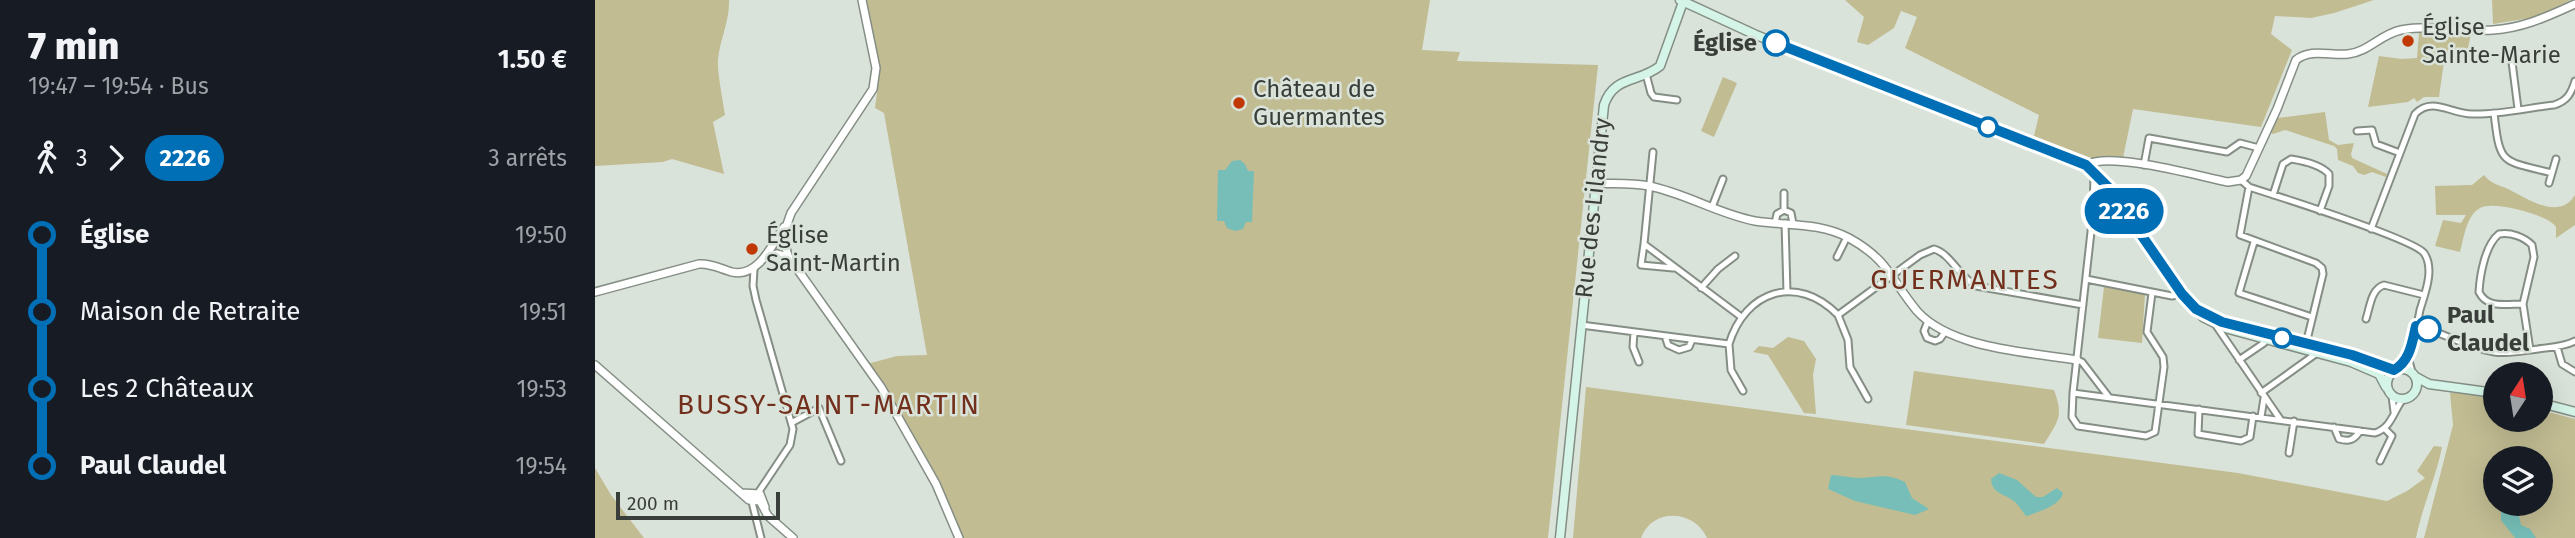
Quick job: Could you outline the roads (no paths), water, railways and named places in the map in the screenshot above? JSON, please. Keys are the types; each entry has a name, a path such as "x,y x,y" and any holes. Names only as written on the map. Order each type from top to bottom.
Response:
{"main road":[{"name":"Rue des Lilandry","path":"1560,538 1602,118 1611,90 1622,82 1660,66 1682,1"},
{"path":"1682,1 1789,48 2086,165 2109,188 2182,294 2215,324 2352,355 2414,374 2421,381 2436,385 2483,391"},
{"path":"2196,309 2222,322 2369,369 2379,374 2392,396 2403,399 2419,389 2436,385"},
{"path":"2386,387 2388,377 2396,369"},
{"path":"2414,374 2417,383 2414,393"},
{"path":"2553,407 2575,412"}],"street":[{"path":"595,292 699,264 742,273 754,269 873,89 876,68 862,0"},
{"path":"2086,165 2097,160 2144,165 2228,182 2241,180 2246,176 2259,148 2296,60 2302,55 2358,52 2389,33 2413,28 2494,30 2519,26 2538,22 2575,4"},
{"path":"2518,109 2511,54 2525,53"},
{"path":"1646,74 1654,97 1677,100"},
{"path":"2371,229 2415,114 2422,107 2434,105 2469,114 2563,103 2575,81"},
{"path":"2494,113 2498,146 2504,157 2514,163 2552,173"},
{"path":"2357,131 2372,130 2376,144 2400,153"},
{"path":"2144,165 2149,138 2227,152 2240,143 2259,148"},
{"path":"1653,152 1641,265 1673,268"},
{"path":"2273,195 2283,164 2291,159 2299,160 2324,169 2329,174 2329,186 2321,211"},
{"path":"2549,183 2556,159"},
{"path":"2094,174 2073,393 2072,417 2078,426 2145,436 2155,432 2164,367 2163,357 2147,332 2152,293"},
{"path":"1712,207 1723,179"},
{"path":"2241,180 2249,187 2416,246 2423,253 2429,272 2424,295 2408,357 2396,369"},
{"path":"1595,183 1650,186 1747,219 1824,228 1847,237 1872,253 1893,275 1917,310 1945,332 1969,341 2077,360 2082,362 2108,396"},
{"path":"2249,187 2240,235 2322,266 2323,274 2306,344"},
{"path":"1783,193 1784,210"},
{"path":"1775,223 1777,214 1784,210"},
{"path":"1784,210 1791,213 1787,292"},
{"path":"787,222 783,241 788,256 881,387 936,484 959,538"},
{"path":"2523,304 2492,304 2484,300 2479,292 2489,246 2499,234 2526,239 2532,245 2533,257 2523,304 2530,350"},
{"path":"1837,257 1847,237"},
{"path":"2253,242 2239,293 2312,317"},
{"path":"1644,244 1741,316"},
{"path":"1837,315 1927,250 1938,250 1947,257 1962,278 1976,286 2083,306"},
{"path":"765,255 777,253 788,256"},
{"path":"1701,288 1735,256"},
{"path":"752,502 790,445 793,422 753,286 754,269"},
{"path":"742,273 753,286"},
{"path":"2086,279 2152,293 2172,296 2182,294"},
{"path":"2367,319 2374,293 2379,286 2424,295"},
{"path":"1743,391 1731,370 1729,344 1741,316 1760,300 1787,292 1816,299 1837,315 1848,340 1850,367 1868,399"},
{"path":"1928,321 1924,331 1927,338 1935,341 1945,332"},
{"path":"2215,324 2280,419"},
{"path":"1581,325 1729,344"},
{"path":"2416,326 2445,334 2480,349 2505,352 2557,346 2575,341"},
{"path":"1634,332 1633,347 1639,362"},
{"path":"1665,336 1668,345 1679,350 1689,347 1692,340"},
{"path":"2239,360 2266,336"},
{"path":"2557,346 2562,364 2575,372"},
{"path":"2261,417 2263,395 2316,353"},
{"path":"2408,357 2414,374"},
{"path":"595,365 752,502 761,538"},
{"path":"2073,393 2375,433 2385,429 2403,399"},
{"path":"2392,396 2395,412"},
{"path":"793,422 819,408 841,461"},
{"path":"2199,409 2198,434 2241,441 2250,437 2253,416"},
{"path":"2289,453 2294,421"},
{"path":"2334,427 2339,439 2346,441 2352,440 2360,431"},
{"path":"2380,461 2392,436 2385,429"},
{"path":"742,494 758,493 763,497 766,511"},
{"path":"752,502 760,501 766,511 793,538"}],"water":[{"path":"1240,160 1248,171 1254,171 1252,222 1246,222 1243,229 1235,231 1227,228 1224,221 1217,221 1218,170 1225,170 1232,161"},
{"path":"1999,473 2017,480 2036,497 2043,497 2057,488 2063,493 2058,502 2026,516 2015,502 1994,488 1991,479"},
{"path":"1831,475 1898,479 1905,482 1912,498 1929,509 1915,515 1855,501 1828,489"},
{"path":"2501,516 2519,516 2521,525 2530,529 2536,538 2515,538 2501,520"}],"place":[{"name":"Église Sainte-Marie","path":"2408,41"},
{"name":"Église","path":"1776,43"},
{"name":"Château de Guermantes","path":"1239,103"},
{"name":"Église Saint-Martin","path":"752,249"},
{"name":"Paul Claudel","path":"2428,329"}],"district":[{"name":"GUERMANTES","path":"1965,279"},
{"name":"BUSSY-SAINT-MARTIN","path":"829,404"}]}
